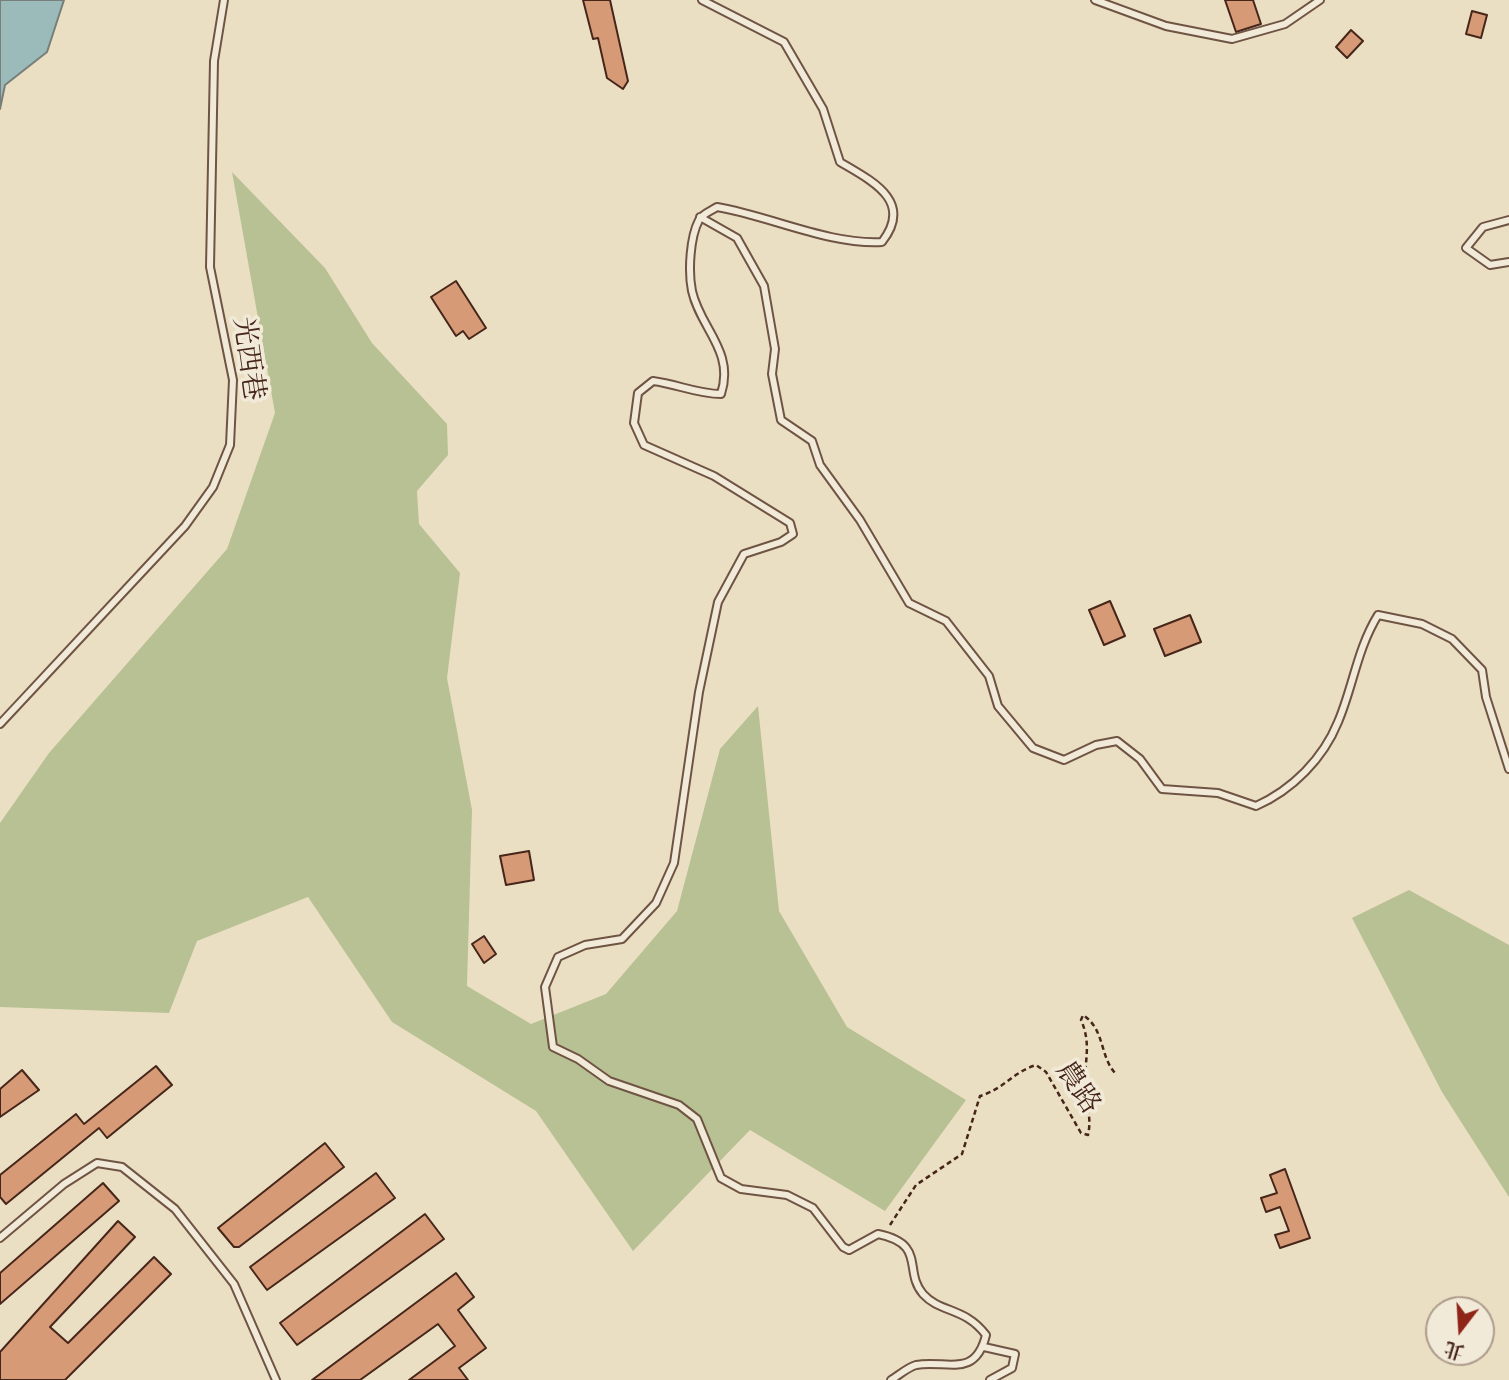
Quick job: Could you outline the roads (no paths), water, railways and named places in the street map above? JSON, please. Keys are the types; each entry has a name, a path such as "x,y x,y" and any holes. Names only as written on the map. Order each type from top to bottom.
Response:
{"lane":[{"name":"光西巷","path":"0,724 185,526 213,487 230,445 233,380 210,267 214,61 224,0"},
{"path":"702,0 783,42 823,109 840,162 880,186 894,209 893,227 882,242 859,243 750,213 717,207 700,218 692,242 692,291 719,348 726,377 721,394 702,394 675,383 653,381 638,393 634,423 644,446 714,476 790,523 793,534 781,542 744,554 718,602 699,692 674,863 656,903 622,939 585,946 558,957 545,986 552,1047 578,1059 609,1081 679,1105 697,1118 721,1178 741,1189 787,1195 813,1208 843,1247 849,1250 878,1234 889,1236 909,1251 919,1287 925,1296 976,1321 986,1335 984,1347 977,1360 968,1368 955,1371 916,1365 891,1380"},
{"path":"1095,0 1166,26 1232,39 1285,24 1320,0"},
{"path":"700,218 737,238 764,286 775,349 772,374 781,420 812,441 820,466 860,520 909,603 946,621 989,676 998,706 1033,748 1064,760 1096,745 1117,741 1140,759 1162,789 1218,793 1256,806 1278,796 1312,764 1338,723 1366,635 1378,615 1422,624 1452,639 1482,670 1486,697 1509,769"},
{"path":"1509,220 1483,227 1466,248 1490,265 1509,262"},
{"path":"0,1238 64,1184 97,1163 122,1167 175,1209 234,1284 276,1380"},
{"path":"984,1347 1015,1354 1012,1368 990,1380"}],"water":[{"path":"0,0 64,0 47,52 5,85 0,109"}]}
